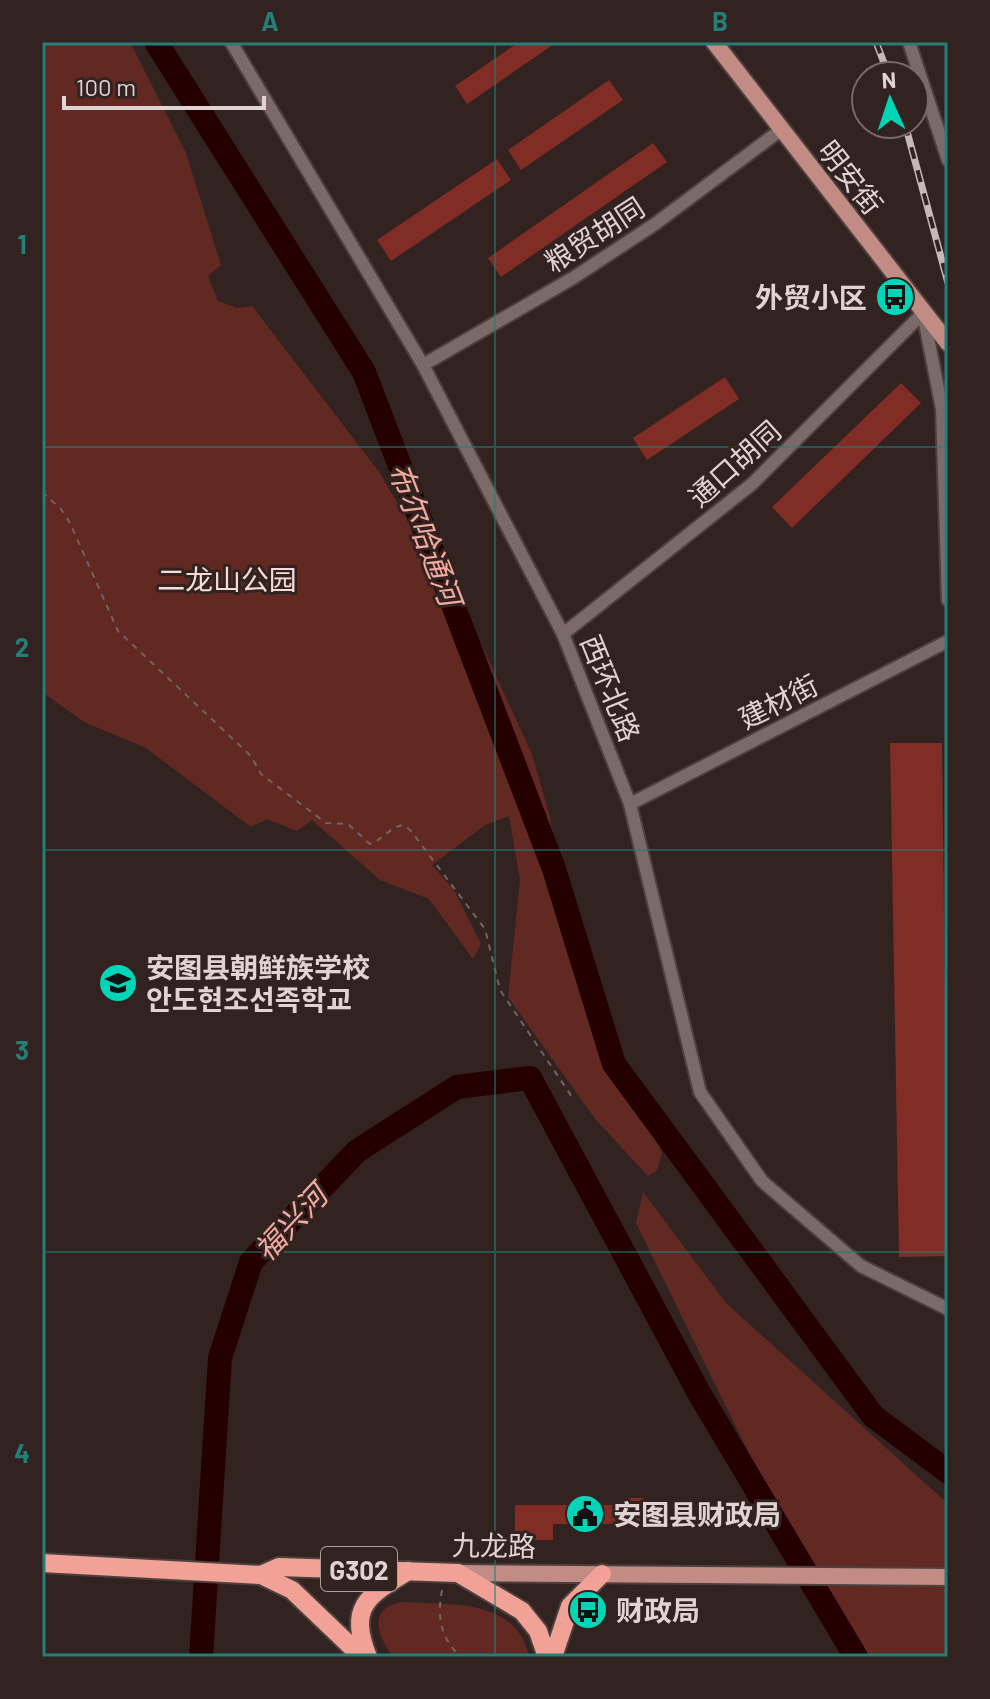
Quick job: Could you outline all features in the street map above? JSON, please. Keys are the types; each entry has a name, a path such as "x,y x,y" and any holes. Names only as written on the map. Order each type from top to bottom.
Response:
{"highway":[{"name":"九龙路","path":"42,1563 261,1575 279,1567 452,1572"},
{"path":"365,1657 358,1633 362,1609 373,1594 408,1571"},
{"name":"G302","path":"452,1572 522,1611 538,1631 547,1657"},
{"path":"553,1657 570,1606 602,1574"},
{"name":"G302","path":"261,1575 292,1590 365,1657"}],"main road":[{"name":"明安街","path":"714,42 948,343"},
{"name":"九龙路","path":"452,1572 762,1578 948,1577"}],"street":[{"name":"西环北路","path":"231,42 423,365 563,634 630,804 700,1092 762,1181 861,1266 948,1309"},
{"path":"909,42 947,153"},
{"name":"粮贸胡同","path":"423,365 573,278 643,232 782,129"},
{"path":"923,313 942,409 948,600"},
{"name":"通口胡同","path":"563,634 752,484 923,313"},
{"name":"建材街","path":"630,804 948,641"}],"path":[{"path":"42,492 61,509 70,523 118,631 142,657 251,756 261,774 326,823 348,824 370,844 379,841 393,827 404,825 411,831 485,929 500,990 574,1100"},
{"path":"452,1572 439,1608 440,1626 451,1648 461,1657"}],"green space":[{"name":"二龙山公园","path":"42,42 130,42 186,153 221,265 208,276 218,301 237,308 252,306 379,472 485,652 532,754 550,817 569,951 662,1153 657,1170 648,1176 596,1120 508,997 520,880 509,816 485,825 432,865 454,890 481,944 473,959 429,899 380,880 312,820 297,831 267,819 251,827 146,748 84,722 42,692"},
{"path":"643,1192 726,1303 948,1504 948,1657 860,1657 788,1533 636,1223"},
{"path":"402,1602 459,1605 496,1614 511,1624 522,1638 529,1657 394,1657 383,1641 378,1624 384,1610"}],"building":[{"path":"519,42 557,42 467,104 455,86"},
{"path":"609,80 623,100 521,170 508,150"},
{"path":"653,143 667,162 501,277 488,258"},
{"path":"497,159 511,180 391,261 377,240"},
{"path":"725,377 739,399 647,460 633,438"},
{"path":"901,383 921,403 792,528 772,507"},
{"path":"890,743 942,743 948,1256 899,1257"},
{"name":"安图县财政局","path":"625,1498 644,1498 645,1505 655,1505 655,1524 553,1524 553,1540 515,1540 515,1505 625,1505"}],"waterway":[{"name":"布尔哈通河","path":"156,42 364,372 554,869 614,1064 873,1416 948,1472"},
{"name":"福兴河","path":"201,1657 220,1358 251,1262 357,1151 457,1087 530,1078 699,1393 856,1657"}],"railway":[{"path":"876,42 883,60"},
{"path":"909,140 948,283"}],"place":[{"name":"外贸小区","path":"895,297"},
{"name":"安图县朝鲜族学校 안도현조선족학교","path":"118,983"},
{"name":"安图县财政局","path":"585,1514"},
{"name":"财政局","path":"588,1610"}]}
